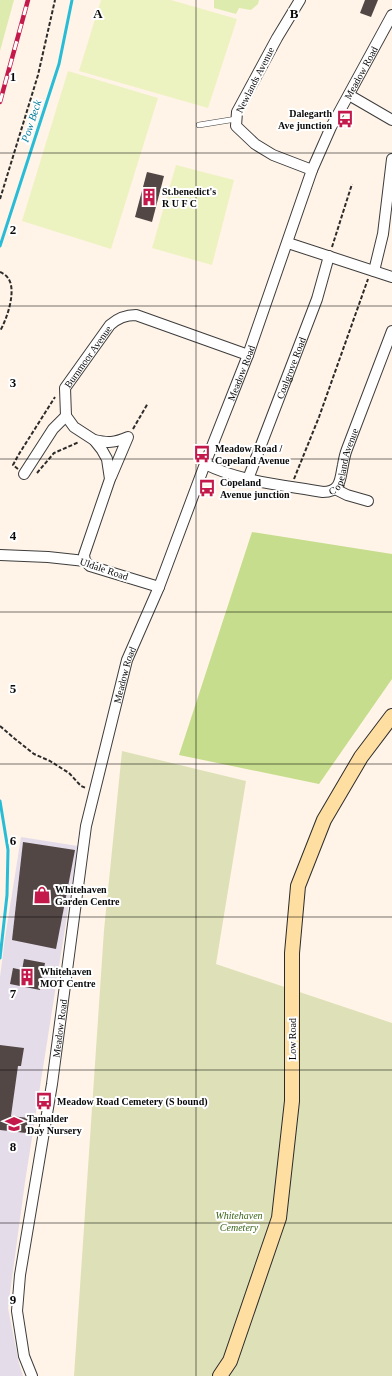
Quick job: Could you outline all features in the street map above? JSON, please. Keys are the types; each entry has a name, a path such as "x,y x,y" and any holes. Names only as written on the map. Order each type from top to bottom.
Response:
{"main road":[{"name":"Low Road","path":"220,1376 230,1361 279,1218 292,1101 292,953 298,886 324,820 362,756 392,716"}],"street":[{"name":"Newlands Avenue","path":"300,0 277,38 237,112 236,126 255,144 273,155 312,170"},
{"name":"Meadow Road","path":"32,1376 24,1356 17,1311 20,1275 52,1084 86,826 127,660 158,587 248,355 312,170 331,127 392,15"},
{"path":"349,95 392,120"},
{"path":"373,270 383,234 392,159"},
{"path":"288,243 392,277"},
{"name":"Coalgrove Road","path":"248,479 317,299 329,257"},
{"name":"Burnmoor Avenue","path":"66,416 65,388 110,325 118,318 127,315 136,315 248,355"},
{"name":"Copeland Avenue","path":"205,464 226,474 248,479 323,492 329,492 335,489 340,480 347,449 392,331"},
{"path":"24,474 53,429 66,416 74,427 91,439 102,450 107,459 110,479"},
{"path":"91,439 108,443 119,441 128,437"},
{"path":"85,561 84,555 110,479 128,437"},
{"path":"335,489 347,496 368,501"},
{"name":"Uldale Road","path":"0,555 48,557 85,561 90,566 158,587"}],"lane":[{"path":"199,125 236,119"}],"path":[{"path":"0,199 38,75 55,0"},
{"path":"329,257 352,184"},
{"path":"291,486 319,416 373,270"},
{"path":"0,331 9,306 11,294 8,278 1,272"},
{"path":"67,386 60,388 13,465 32,479 54,453 91,439"},
{"path":"128,437 148,403"},
{"path":"0,726 34,754 50,761 69,773 81,786 95,790"}],"shaded area":[{"path":"21,837 78,846 25,1182 8,1308 23,1376 0,1376 0,977"}],"green space":[{"path":"0,0 14,0 0,51"},
{"path":"101,0 171,0 237,19 208,108 79,71"},
{"path":"214,0 259,0 258,4 251,10 239,8 236,14 214,8"},
{"path":"68,71 158,98 111,249 22,221"},
{"path":"176,165 234,180 212,265 152,248"},
{"path":"252,532 392,554 392,679 319,784 179,755"},
{"name":"Whitehaven Cemetery","path":"122,751 246,781 216,964 392,1023 392,1376 74,1376 104,930"}],"building":[{"path":"365,0 378,0 371,17 360,13"},
{"name":"St.benedict's R U F C","path":"147,172 164,176 152,222 135,217"},
{"name":"Whitehaven Garden Centre","path":"23,842 75,850 56,949 12,940"},
{"name":"Whitehaven MOT Centre","path":"24,959 45,963 40,990 10,984 13,968 22,970"},
{"path":"0,1045 24,1048 21,1066 18,1066 11,1116 28,1118 26,1133 0,1130"}],"waterway":[{"name":"Pow Beck","path":"0,246 59,64 72,0"},
{"name":"Pow Beck","path":"0,801 8,850 7,895 0,958"}],"railway":[{"path":"0,102 28,0"}],"place":[{"name":"Dalegarth Ave junction","path":"345,119"},
{"name":"St.benedict's R U F C","path":"149,197"},
{"name":"Meadow Road / Copeland Avenue","path":"202,454"},
{"name":"Copeland Avenue junction","path":"207,488"},
{"name":"Whitehaven Garden Centre","path":"42,895"},
{"name":"Whitehaven MOT Centre","path":"27,977"},
{"name":"Meadow Road Cemetery (S bound)","path":"44,1101"},
{"name":"Tamalder Day Nursery","path":"14,1124"}]}
